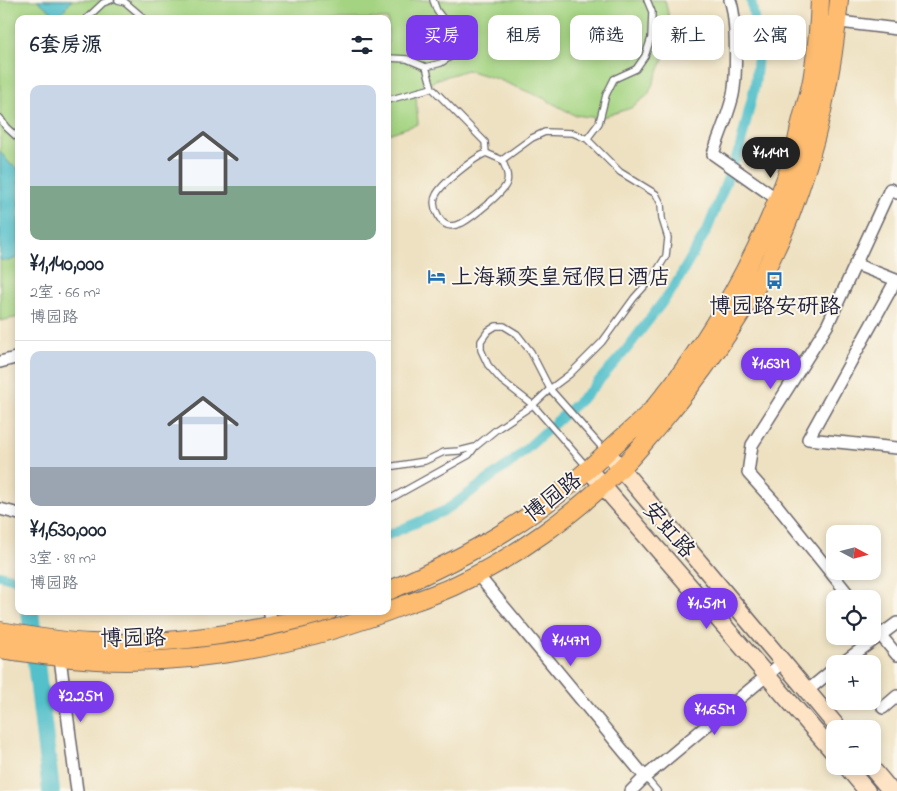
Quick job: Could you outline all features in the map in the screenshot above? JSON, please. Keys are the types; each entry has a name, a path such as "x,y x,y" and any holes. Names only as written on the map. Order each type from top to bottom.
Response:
{"main road":[{"name":"博园路","path":"391,590 477,549 527,518 560,494 589,470 650,411 678,378 733,291 756,248 793,160 813,75 820,0"},
{"name":"博园路","path":"391,611 457,585 514,553 575,510 621,469 686,392 724,341 770,260 789,217 810,156 824,104 838,21 839,0"},
{"name":"安虹路","path":"607,452 831,720"},
{"name":"安虹路","path":"589,470 826,744"},
{"name":"博园路","path":"0,631 56,640 90,643 133,642 221,635 271,619 300,615"},
{"name":"博园路","path":"0,649 60,658 128,661 197,656 244,650 335,629 380,615"},
{"path":"854,775 867,791"},
{"path":"878,775 891,791"}],"street":[{"path":"730,0 733,6 736,46 733,98 713,154 777,200"},
{"path":"819,20 897,29"},
{"path":"845,590 775,503 748,473 752,445 827,326 890,189 897,193"},
{"path":"855,264 896,280 808,439 897,448"},
{"path":"0,362 15,358"},
{"path":"0,509 15,513"},
{"path":"477,574 645,777"},
{"path":"881,634 897,623"},
{"path":"881,636 897,655"},
{"path":"852,655 866,645"},
{"path":"60,658 77,791"},
{"path":"631,791 645,777 783,662"},
{"path":"807,691 826,675"},
{"path":"883,708 897,696"}],"lane":[{"path":"90,15 103,3 111,0"},
{"path":"118,0 125,2 140,15"},
{"path":"391,58 407,59 426,67 441,63 461,50 456,35 437,11 433,0"},
{"path":"587,139 599,123 606,95 614,79 636,69 645,56 650,38 652,12 647,0"},
{"path":"426,67 432,88 485,142 486,153"},
{"path":"391,99 432,88"},
{"path":"0,118 15,135"},
{"path":"391,498 469,455 475,447 497,429 533,404 550,388 570,374 602,342 634,298 653,276 666,256 668,238 662,219 661,204 656,194 620,172 587,139 574,133 545,132 532,138 502,160"},
{"path":"486,153 502,160 508,176 507,184 500,193 462,223 455,226 447,226 440,219 435,209 435,196 441,188 479,156 486,153"},
{"path":"589,470 533,404 501,380 488,365 481,350 481,341 488,331 496,326 504,326 517,334 530,352 550,388 607,452"},
{"path":"391,467 425,461 444,452 475,447"},
{"path":"645,777 657,791"}],"green space":[{"path":"0,0 665,0 668,15 652,15 652,60 663,60 648,95 631,108 599,118 574,115 543,98 497,79 467,70 435,80 416,96 418,124 391,133 391,15 15,15 15,318 0,321"}],"water":[{"path":"37,0 72,0 62,15 53,15"},
{"path":"0,151 10,164 15,167 15,259 9,261 0,260"}],"waterway":[{"path":"391,534 446,510 512,462 589,392 626,350 674,287 708,228 740,147 755,85 759,46 751,0"},
{"path":"0,575 15,579"},
{"path":"30,615 51,791"}],"place":[{"name":"上海颖奕皇冠假日酒店","path":"437,276"},
{"name":"博园路安研路","path":"775,280"}]}
